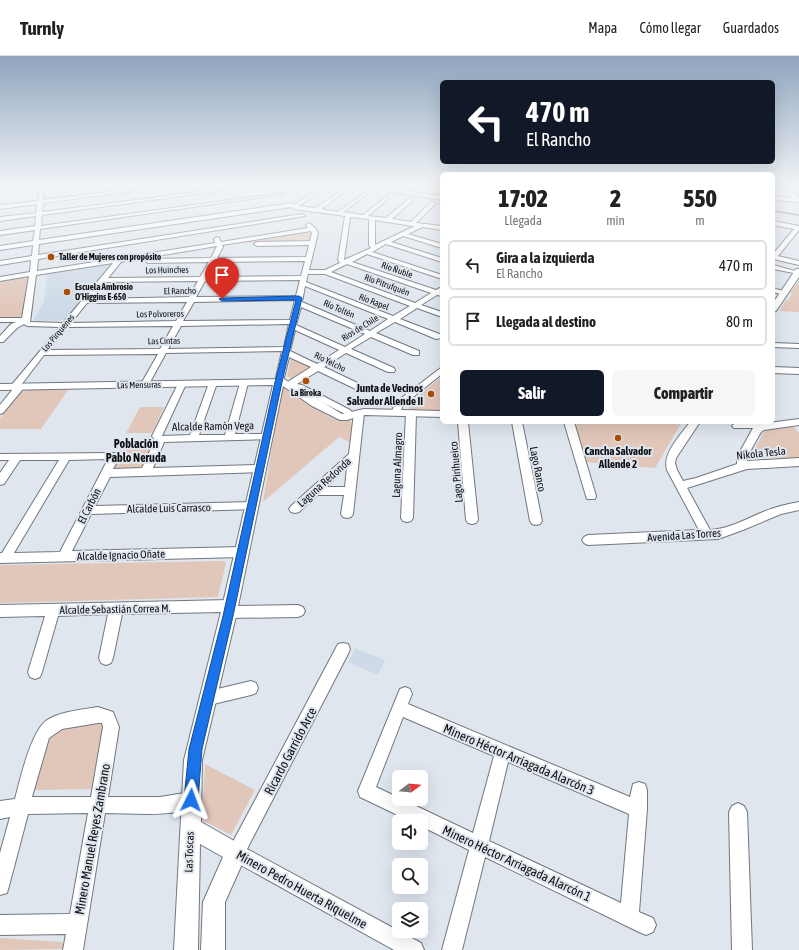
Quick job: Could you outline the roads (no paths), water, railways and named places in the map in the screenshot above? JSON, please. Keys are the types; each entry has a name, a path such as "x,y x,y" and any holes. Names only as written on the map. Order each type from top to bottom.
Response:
{"street":[{"path":"0,233 54,226"},
{"path":"0,248 151,226"},
{"path":"211,226 220,244"},
{"path":"0,263 240,226"},
{"path":"310,226 313,229"},
{"path":"345,262 341,260 346,226"},
{"path":"372,226 372,245 374,248"},
{"path":"326,272 420,226"},
{"path":"775,255 798,228 787,226"},
{"path":"0,340 14,326 26,322 33,274 37,228"},
{"path":"135,228 142,257"},
{"path":"0,279 313,229"},
{"name":"Las Toscas","path":"186,950 193,760 230,609 267,437 284,383 287,350 313,243 315,233 313,229"},
{"path":"403,234 440,245"},
{"path":"385,242 440,259"},
{"path":"220,244 313,243"},
{"path":"145,384 220,244"},
{"path":"366,252 440,277"},
{"path":"775,257 799,263"},
{"path":"118,261 309,259"},
{"name":"Los Pirquenes","path":"0,412 41,353 118,261"},
{"name":"Río Ñuble","path":"345,262 440,292"},
{"path":"775,268 798,275 775,306"},
{"name":"Los Huinches","path":"102,280 304,278 326,272"},
{"name":"Río Pitrufquén","path":"326,272 440,314"},
{"name":"Río Rapel","path":"304,278 394,319 439,337"},
{"path":"775,290 784,292"},
{"name":"Ríos de Chile","path":"284,383 317,367 415,305 440,292"},
{"name":"El Rancho","path":"84,301 299,301"},
{"name":"Río Toltén","path":"299,301 370,334 416,353"},
{"name":"Los Polvoreros","path":"0,320 65,325 178,323 293,324"},
{"path":"293,324 344,350 391,370"},
{"path":"775,345 799,346"},
{"name":"Las Cintas","path":"41,353 287,350"},
{"name":"Río Yelcho","path":"287,350 317,367 365,390"},
{"path":"775,370 799,371"},
{"path":"396,413 399,404 440,373"},
{"path":"193,439 213,383"},
{"path":"229,438 244,383"},
{"path":"284,383 299,387 347,412"},
{"path":"284,383 338,416 347,416 359,413 440,414"},
{"name":"Las Mensuras","path":"0,387 284,383"},
{"path":"146,472 160,439 157,437 182,384"},
{"path":"347,514 359,413"},
{"name":"Laguna Almagro","path":"407,518 411,413"},
{"path":"737,426 751,425 761,427 799,422"},
{"name":"Lago Pirihueico","path":"463,424 472,520"},
{"name":"Lago Ranco","path":"517,424 536,521"},
{"path":"570,424 592,496"},
{"path":"694,424 670,460 670,466 707,535"},
{"path":"742,466 742,457 757,430 761,427"},
{"name":"Alcalde Ramòn Vega","path":"160,439 267,437"},
{"name":"Laguna Redonda","path":"294,509 354,455"},
{"path":"0,457 66,456"},
{"path":"2,558 66,456"},
{"name":"El Carbón","path":"63,556 115,456 66,456"},
{"path":"0,481 17,457"},
{"name":"Nikola Tesla","path":"680,485 696,483 724,471 742,466 799,462"},
{"path":"106,473 260,469"},
{"path":"315,491 350,491"},
{"name":"Alcalde Luis Carrasco","path":"87,510 252,506"},
{"name":"Avenida Las Torres","path":"588,540 707,535 729,531 774,512 799,506"},
{"name":"Alcalde Ignacio Oñate","path":"2,558 242,552"},
{"path":"106,658 116,609"},
{"name":"Alcalde Sebastián Correa M.","path":"0,611 230,609 298,611"},
{"path":"35,672 53,610"},
{"name":"Ricardo Garrido Arce","path":"236,853 343,649"},
{"path":"209,698 251,688"},
{"name":"Minero Héctor Arriagada Alarcón 3","path":"366,791 402,701 503,752 638,809"},
{"name":"Minero Manuel Reyes Zambrano","path":"21,806 40,742 48,729 60,722 102,715 108,717 111,727 72,950"},
{"path":"452,950 503,752"},
{"path":"629,916 639,790"},
{"name":"Minero Héctor Arriagada Alarcón 1","path":"366,791 646,925"},
{"path":"0,810 45,804 160,805 191,800"},
{"path":"0,886 21,806"},
{"path":"738,812 742,950"},
{"name":"Minero Pedro Huerta Riquelme","path":"190,827 414,950"},
{"path":"213,950 214,902 236,853"},
{"path":"0,924 77,924"}],"place":[{"name":"Taller de Mujeres con propósito","path":"51,257"},
{"name":"Escuela Ambrosio O'Higgins E-650","path":"67,292"},
{"name":"La Biroka","path":"306,381"},
{"name":"Junta de Vecinos Salvador Allende II","path":"431,394"},
{"name":"Cancha Salvador Allende 2","path":"618,438"}],"district":[{"name":"Población Pablo Neruda","path":"136,451"}]}
